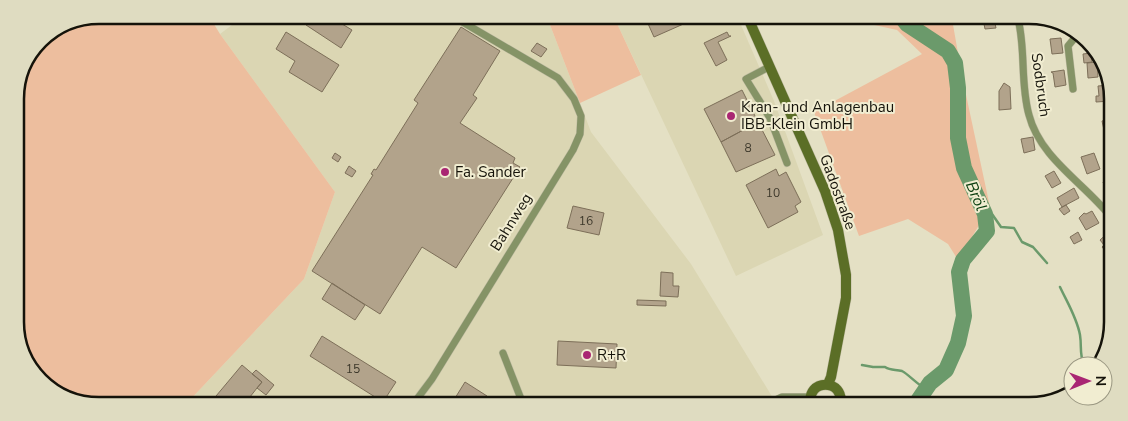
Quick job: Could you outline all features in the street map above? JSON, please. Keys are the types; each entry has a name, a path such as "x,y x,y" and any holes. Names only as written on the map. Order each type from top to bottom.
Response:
{"main road":[{"name":"Gadostraße","path":"751,24 825,191 835,222 846,275 846,298 844,315 828,384"},
{"path":"811,397 814,389 828,384 839,391 840,397"}],"street":[{"name":"Bahnweg","path":"418,397 432,378 573,150 580,134 581,116 574,99 558,78 466,24"},
{"name":"Sodbruch","path":"1019,24 1022,74 1029,115 1035,130 1051,157 1078,181 1104,209"},
{"path":"1073,89 1068,46 1074,38"},
{"path":"769,67 746,79 770,118 787,163"},
{"path":"503,353 521,397"}],"shaded area":[{"path":"214,24 335,192 304,279 193,397 89,397 65,390 49,379 31,356 25,337 24,323 24,94 26,79 36,57 57,36 70,29 84,25"},
{"path":"233,24 550,24 591,132 691,264 772,397 193,397 304,279 335,192 220,34"},
{"path":"550,24 617,24 641,75 580,103"},
{"path":"617,24 741,24 774,101 823,235 736,276"},
{"path":"870,24 953,24 990,207 958,260 948,244 908,219 859,236 814,112 922,54 897,30"}],"building":[{"path":"342,24 352,30 341,48 306,25"},
{"path":"648,24 683,24 654,37"},
{"path":"984,24 995,24 996,28 985,29"},
{"name":"Fa. Sander","path":"461,27 500,51 473,95 477,98 460,123 515,158 513,163 520,167 456,268 422,247 380,314 312,271 373,175 371,174 374,169 376,170 418,103 414,100"},
{"path":"286,32 339,65 322,92 289,72 295,61 276,49"},
{"path":"727,32 731,36 718,42 727,60 716,66 704,43"},
{"path":"1061,38 1063,53 1052,54 1050,39"},
{"path":"537,43 547,49 541,57 531,51"},
{"path":"1089,53 1092,62 1084,63 1083,54"},
{"path":"1095,62 1097,67 1098,77 1088,78 1087,63"},
{"path":"1064,70 1066,85 1055,87 1053,73 1051,72"},
{"path":"1004,83 1010,87 1011,109 999,110 999,91"},
{"path":"1098,86 1103,86 1104,101 1096,102 1096,96 1099,96"},
{"name":"Kran- und Anlagenbau IBB-Klein GmbH","path":"742,90 758,122 721,142 704,109"},
{"name":"Kran- und Anlagenbau IBB-Klein GmbH","path":"758,122 775,155 736,172 721,142"},
{"path":"1033,137 1035,150 1024,153 1021,139"},
{"path":"335,153 341,157 338,162 332,158"},
{"path":"1094,153 1100,169 1087,174 1081,157"},
{"path":"349,166 356,171 352,177 345,173"},
{"path":"776,169 779,176 786,172 801,202 795,206 798,212 768,228 746,185"},
{"path":"1054,171 1061,183 1052,188 1045,176"},
{"path":"1074,188 1079,198 1062,207 1057,198"},
{"path":"1066,205 1070,211 1064,215 1059,209"},
{"path":"573,206 604,213 599,235 567,228"},
{"path":"1092,211 1099,223 1086,230 1079,218 1084,213"},
{"path":"1078,232 1082,240 1074,244 1070,237"},
{"path":"1104,236 1104,245 1100,240"},
{"path":"661,272 673,273 673,286 679,286 678,297 660,296"},
{"path":"332,283 365,305 355,320 322,299"},
{"path":"637,300 666,301 666,306 637,305"},
{"path":"322,336 396,382 386,397 375,397 310,356"},
{"name":"R+R","path":"558,341 617,344 616,368 557,365"},
{"path":"242,365 262,382 250,397 215,397"},
{"path":"256,370 274,385 266,395 257,388 262,382 252,374"},
{"path":"465,382 487,396 486,397 456,397"}],"waterway":[{"name":"Bröl","path":"907,24 948,51 955,63 958,88 958,138 964,168 985,214 987,231 963,260 959,272 964,316 958,343 946,370 930,383 920,397"},
{"path":"984,211 992,214 1001,227 1014,228 1022,242 1033,247 1047,263"},
{"path":"1060,287 1079,329 1082,356"},
{"path":"862,365 902,371 926,389"}],"place":[{"name":"Kran- und Anlagenbau IBB-Klein GmbH","path":"731,116"},
{"name":"Fa. Sander","path":"445,172"},
{"name":"R+R","path":"587,355"}]}
